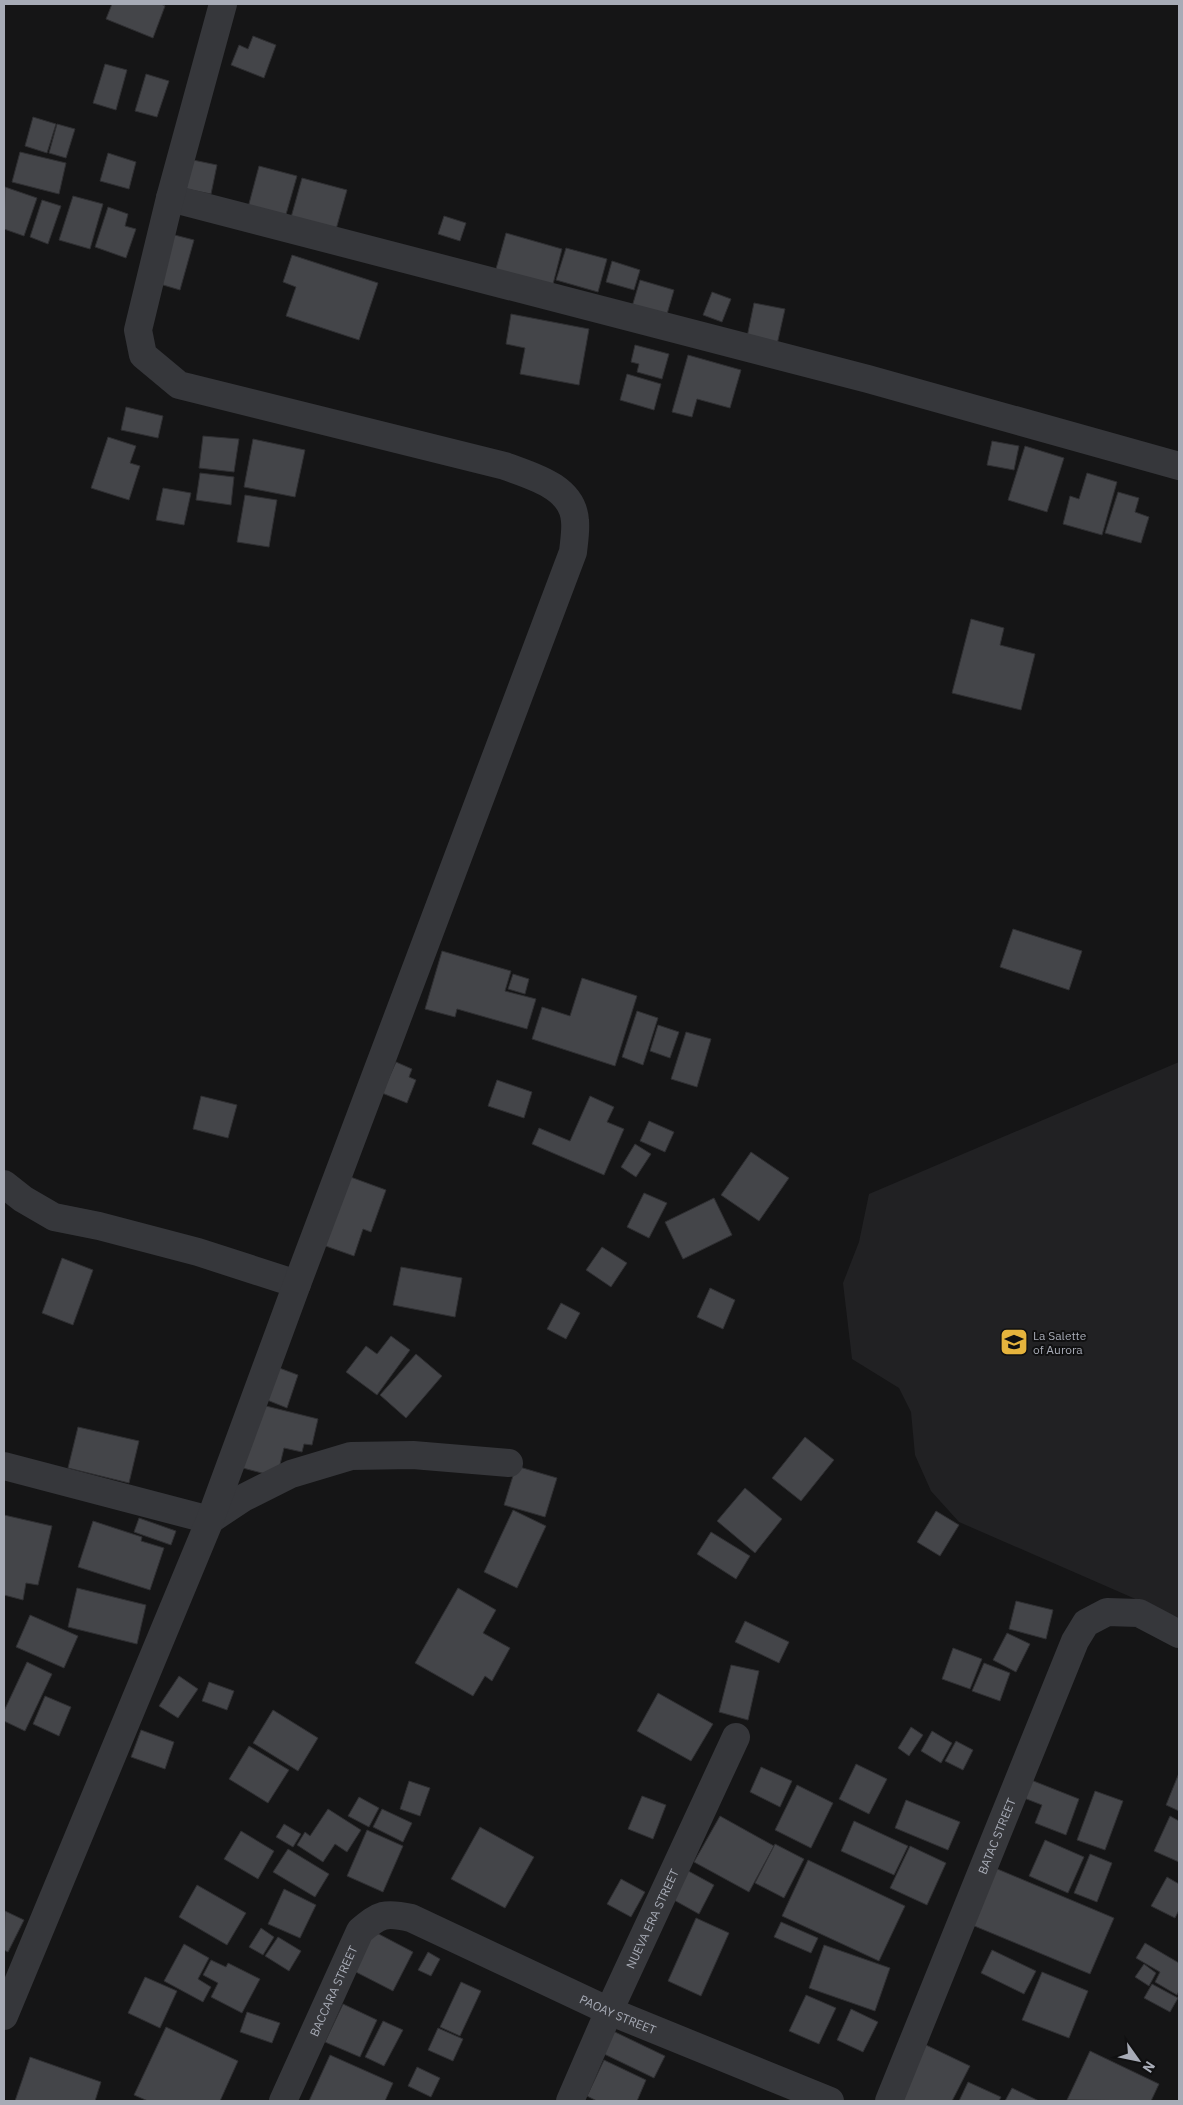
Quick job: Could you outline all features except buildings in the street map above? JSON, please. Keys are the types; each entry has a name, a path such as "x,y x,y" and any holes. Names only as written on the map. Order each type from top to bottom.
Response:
{"street":[{"path":"4,2016 210,1520 573,552 575,520 571,506 552,484 505,466 179,385 143,355 138,330 170,198 223,4"},
{"path":"170,198 868,379 1179,466"},
{"path":"4,1184 23,1199 54,1218 99,1226 198,1252 297,1284"},
{"path":"4,1466 210,1520 243,1498 291,1474 351,1456 413,1455 509,1463"},
{"name":"BATAC STREET","path":"889,2101 1075,1642 1086,1623 1107,1612 1139,1613 1179,1634"},
{"name":"NUEVA ERA STREET","path":"570,2101 609,2011 736,1737"},
{"name":"BACCARA STREET","path":"283,2101 360,1931 375,1918 392,1914 411,1918"},
{"name":"PAOAY STREET","path":"411,1918 609,2011 830,2101"}],"shaded area":[{"name":"La Salette of Aurora","path":"1179,1062 1179,1618 959,1522 931,1491 915,1455 911,1412 899,1388 852,1359 843,1283 859,1242 869,1194"}],"place":[{"name":"La Salette of Aurora","path":"1014,1342"}]}
